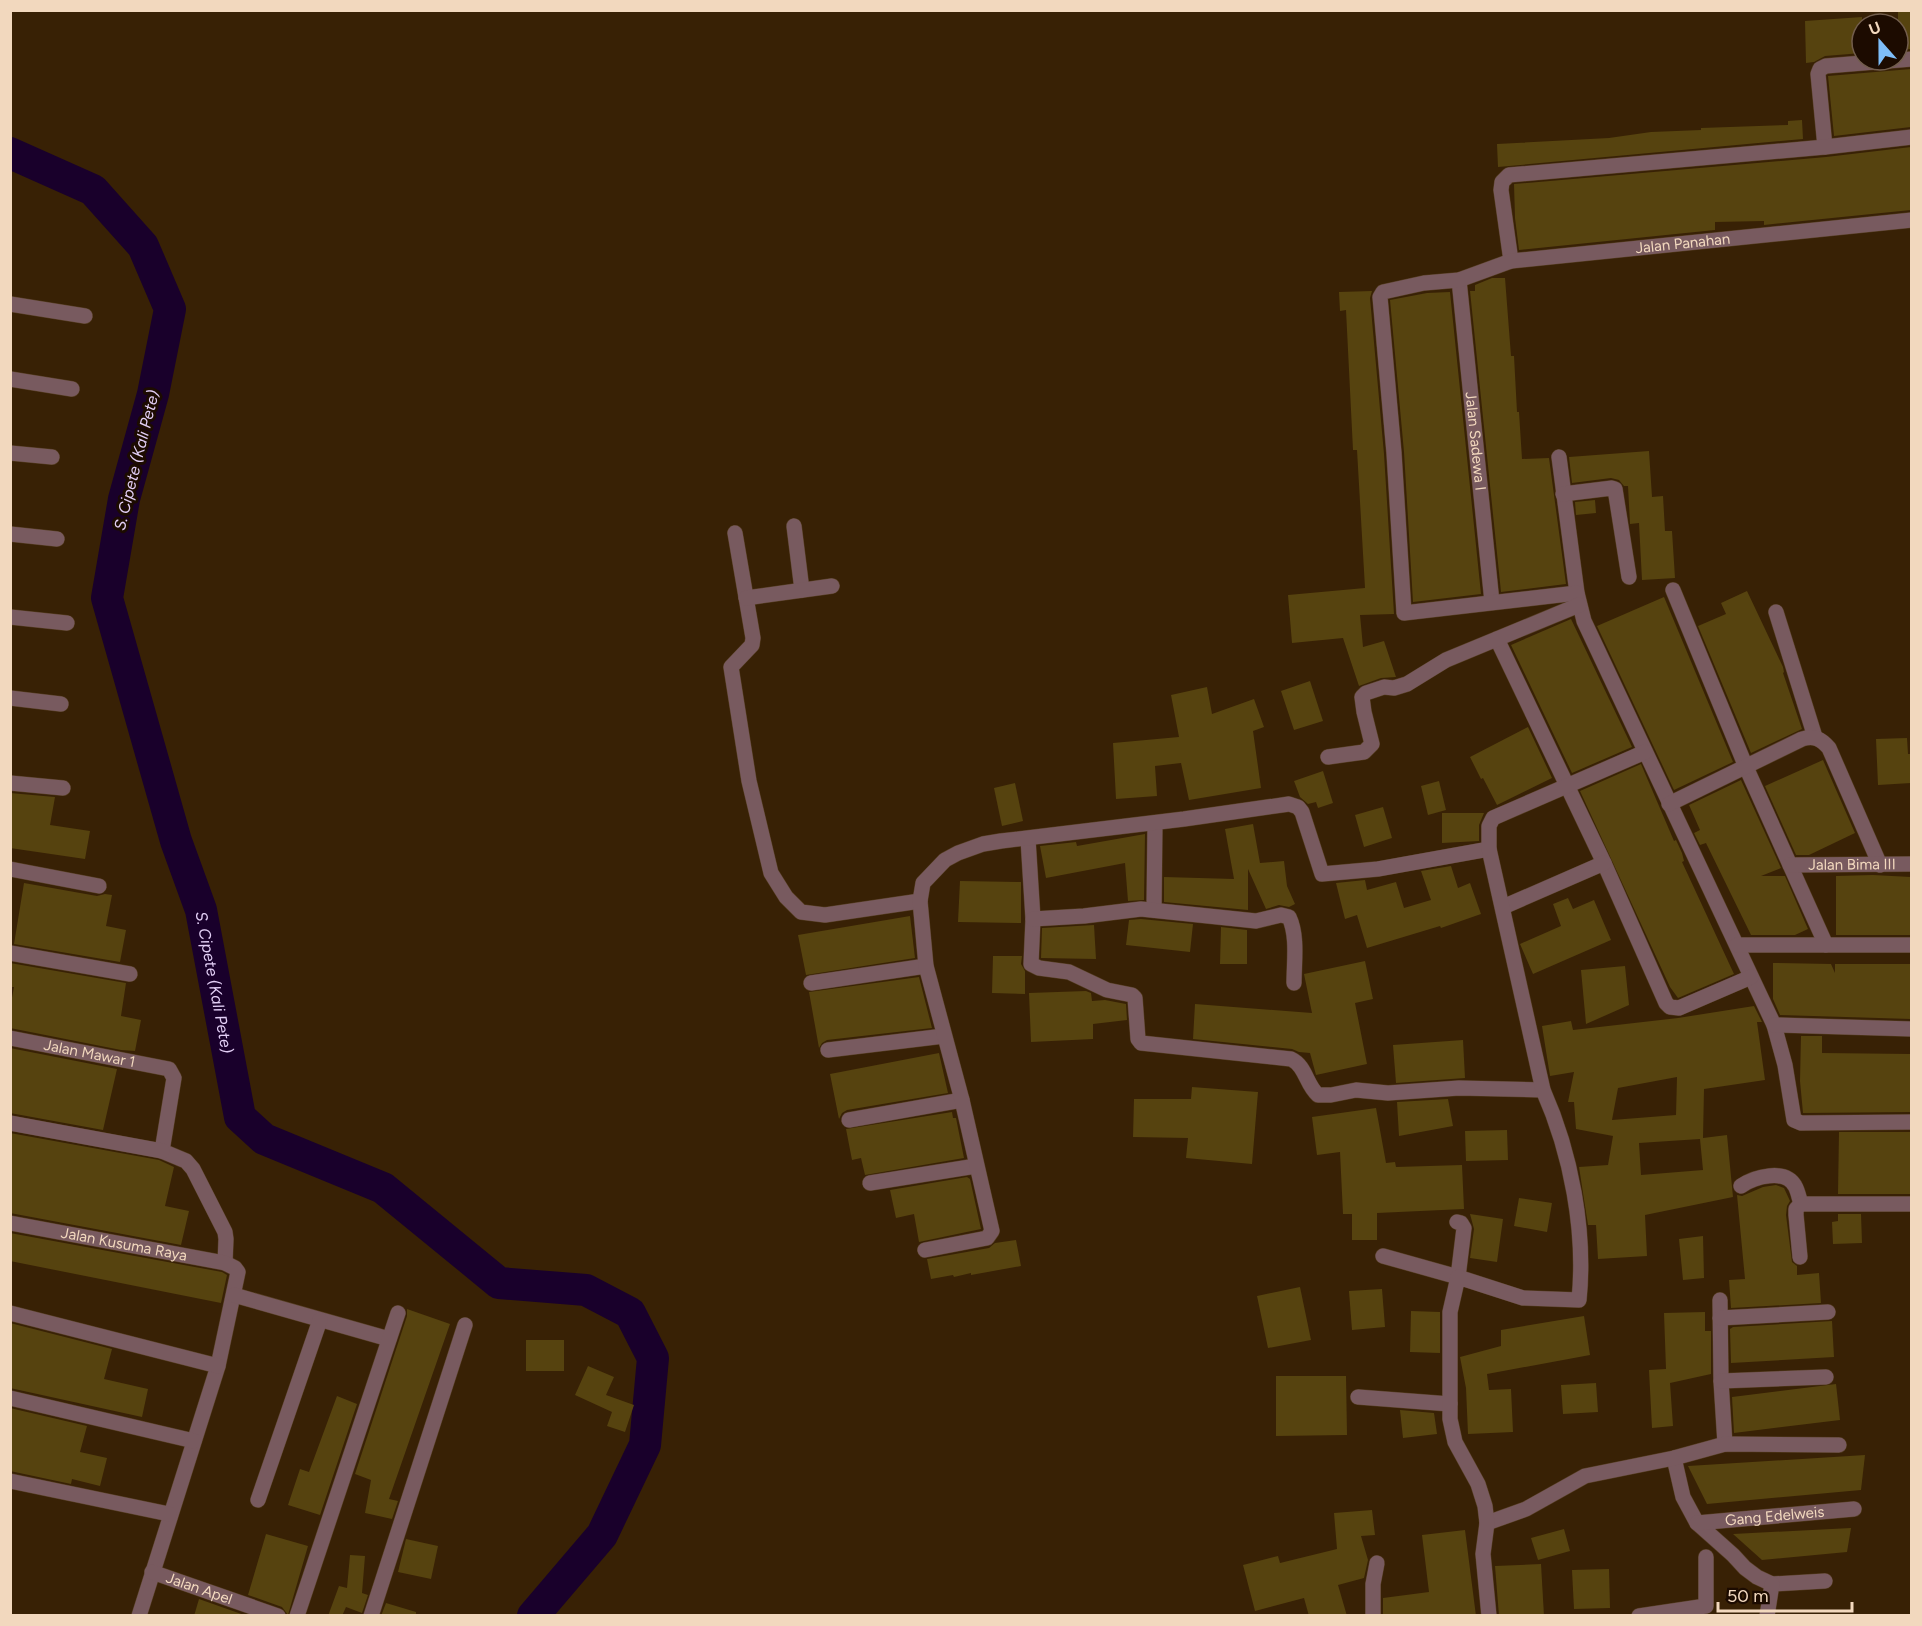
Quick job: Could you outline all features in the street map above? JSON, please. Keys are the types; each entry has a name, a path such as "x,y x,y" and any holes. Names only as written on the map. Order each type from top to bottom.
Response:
{"street":[{"path":"1826,147 1818,74 1820,69 1826,66 1911,59"},
{"path":"1511,261 1501,190 1502,182 1509,175 1826,147 1911,137"},
{"name":"Jalan Panahan","path":"1492,602 1404,614 1394,453 1380,297 1386,290 1459,280 1511,261 1911,220"},
{"name":"Jalan Sadewa I","path":"1459,280 1492,602"},
{"path":"10,304 86,316"},
{"path":"10,379 72,389"},
{"path":"10,453 52,457"},
{"path":"1558,457 1578,599 1584,621 1774,1025 1785,1065 1796,1122 1911,1122"},
{"path":"1563,494 1615,489 1629,577"},
{"path":"794,526 802,590"},
{"path":"735,533 753,638 752,645 731,667 749,781 771,873 786,897 801,912 825,915 920,901"},
{"path":"10,534 57,539"},
{"path":"746,598 832,586"},
{"path":"1673,590 1746,766 1826,945"},
{"path":"1492,602 1578,599"},
{"path":"1328,757 1364,752 1372,744 1362,697 1366,693 1384,687 1394,688 1407,684 1446,660 1497,639 1578,599"},
{"path":"1776,612 1815,737"},
{"path":"10,617 67,623"},
{"path":"1497,639 1604,863 1666,1003 1670,1007 1678,1008 1751,977"},
{"path":"10,698 61,704"},
{"path":"1669,804 1802,739 1815,737 1829,748 1880,864"},
{"path":"1383,1256 1523,1298 1580,1300 1583,1269 1578,1221 1568,1164 1553,1112 1543,1090 1490,849 1489,826 1493,818 1646,752"},
{"path":"10,783 63,788"},
{"path":"925,1250 987,1238 991,1235 962,1100 926,966 920,901 923,883 945,860 982,844 1289,804 1295,805 1302,812 1320,872 1326,875 1378,869 1490,849"},
{"path":"1154,910 1155,823"},
{"path":"1028,839 1033,919 1031,961 1033,967 1069,972 1107,990 1132,995 1135,998 1138,1039 1141,1043 1291,1059 1298,1063 1311,1089 1318,1095 1356,1090 1388,1094 1459,1088 1543,1090"},
{"path":"1503,907 1604,863"},
{"name":"Jalan Bima III","path":"1790,865 1911,864"},
{"path":"10,869 99,886"},
{"path":"1033,919 1141,909 1256,921 1281,915 1289,917 1292,923 1294,983"},
{"path":"1737,945 1911,945"},
{"path":"10,953 130,974"},
{"path":"811,982 926,966"},
{"path":"1774,1025 1911,1029"},
{"path":"828,1050 944,1036"},
{"name":"Jalan Mawar 1","path":"10,1038 169,1069 174,1078 162,1151"},
{"path":"849,1120 962,1100"},
{"path":"10,1123 162,1151 186,1161 193,1169 225,1232 230,1266 238,1275 218,1366 139,1616"},
{"path":"870,1183 976,1166"},
{"path":"1741,1185 1750,1180 1768,1176 1785,1177 1795,1185 1801,1204"},
{"path":"1800,1257 1796,1209 1801,1204 1911,1204"},
{"path":"1457,1221 1464,1227 1458,1277 1450,1312 1450,1419 1455,1442 1482,1493 1487,1523 1483,1554 1490,1616"},
{"name":"Jalan Kusuma Raya","path":"10,1223 230,1266"},
{"path":"234,1295 389,1339"},
{"path":"1720,1300 1721,1381 1725,1444"},
{"path":"1720,1318 1828,1312"},
{"path":"10,1313 218,1366"},
{"path":"297,1616 398,1313"},
{"path":"258,1500 320,1320"},
{"path":"371,1616 465,1325"},
{"path":"1721,1381 1826,1377"},
{"path":"1358,1397 1450,1404"},
{"path":"10,1398 194,1440"},
{"path":"1487,1523 1526,1509 1585,1476 1674,1458 1725,1444 1839,1445"},
{"path":"1674,1458 1683,1497 1696,1523 1734,1555 1745,1568 1772,1584 1825,1581"},
{"path":"10,1480 170,1514"},
{"name":"Gang Edelweis","path":"1696,1523 1854,1509"},
{"path":"1639,1616 1688,1612 1706,1606 1706,1557"},
{"path":"1372,1616 1373,1584 1377,1563"},
{"name":"Jalan Apel","path":"152,1572 278,1616"},
{"path":"1767,1616 1772,1584"}],"building":[{"path":"1911,11 1911,49 1910,12 1898,12"},
{"path":"1850,18 1850,54 1825,56 1814,62 1806,63 1805,21"},
{"path":"1910,69 1911,127 1834,136 1828,76 1910,72"},
{"path":"1802,120 1803,139 1498,167 1497,144 1609,138 1651,132 1701,130 1701,128 1788,125 1788,121"},
{"path":"1911,147 1911,210 1764,225 1764,221 1715,222 1715,230 1519,250 1514,184 1826,157"},
{"path":"1492,278 1505,278 1522,459 1549,458 1566,584 1501,592 1470,291 1475,291 1475,285"},
{"path":"1372,291 1370,298 1384,454 1394,614 1360,615 1363,647 1384,641 1396,677 1381,678 1359,686 1343,638 1292,643 1288,595 1365,588 1357,450 1353,450 1346,310 1340,311 1339,292"},
{"path":"1450,292 1481,594 1413,602 1404,452 1390,300 1427,293"},
{"path":"1649,451 1652,497 1663,496 1665,531 1672,531 1675,578 1642,580 1639,523 1630,524 1628,486 1611,478 1572,483 1569,457"},
{"path":"1595,500 1596,513 1576,515 1575,502"},
{"path":"1747,591 1783,667 1802,729 1751,753 1698,626 1726,614 1721,603"},
{"path":"1664,597 1733,762 1674,790 1597,626"},
{"path":"1571,619 1632,747 1572,773 1511,645"},
{"path":"1310,681 1323,721 1294,730 1281,691"},
{"path":"1207,687 1212,714 1254,699 1264,727 1253,731 1261,788 1189,800 1181,763 1155,766 1157,796 1116,799 1113,743 1179,737 1171,695"},
{"path":"1528,727 1552,778 1497,805 1470,757"},
{"path":"1907,738 1908,754 1911,754 1911,783 1878,785 1876,739"},
{"path":"1823,760 1855,833 1809,855 1796,855 1765,786"},
{"path":"1641,764 1674,841 1676,840 1682,853 1684,861 1682,862 1734,974 1678,998 1670,987 1580,791"},
{"path":"1323,771 1333,803 1318,808 1316,802 1308,804 1300,797 1294,781"},
{"path":"1741,780 1781,868 1761,876 1785,876 1808,929 1795,935 1751,935 1706,843 1700,845 1694,833 1700,830 1689,805"},
{"path":"1439,781 1446,810 1428,815 1421,786"},
{"path":"1015,783 1023,821 1002,826 994,788"},
{"path":"10,793 55,797 50,825 90,831 85,859 10,848"},
{"path":"1383,807 1392,838 1364,847 1355,815"},
{"path":"1442,813 1484,813 1479,825 1479,841 1442,843"},
{"path":"1253,824 1260,863 1284,861 1287,886 1295,904 1289,907 1279,905 1266,909 1248,869 1248,910 1164,902 1164,877 1234,879 1225,829"},
{"path":"1145,834 1144,900 1128,901 1125,863 1046,878 1040,846 1076,842 1077,846"},
{"path":"1451,866 1458,888 1470,883 1481,914 1441,928 1440,926 1367,948 1357,915 1345,919 1336,883 1365,880 1367,890 1396,882 1404,908 1431,900 1421,871"},
{"path":"1836,876 1911,877 1911,935 1836,935"},
{"path":"960,881 1021,882 1021,923 958,922"},
{"path":"24,883 97,896 112,895 106,926 126,930 120,962 14,944"},
{"path":"1568,898 1573,909 1594,900 1611,940 1533,974 1520,944 1561,926 1553,904"},
{"path":"910,916 915,958 806,975 798,935"},
{"path":"1129,920 1193,924 1190,952 1126,945"},
{"path":"1094,925 1096,959 1041,958 1042,928"},
{"path":"1221,927 1247,930 1247,964 1220,964"},
{"path":"993,956 1022,956 1021,964 1025,971 1025,994 992,993"},
{"path":"1365,961 1373,999 1355,1003 1367,1064 1316,1075 1310,1053 1292,1049 1193,1039 1195,1004 1312,1013 1304,974"},
{"path":"10,963 126,983 121,1016 141,1020 135,1051 10,1028 10,1008 14,987 10,987"},
{"path":"1773,963 1831,964 1835,973 1835,964 1910,964 1911,1019 1780,1015 1773,999"},
{"path":"1625,966 1629,1005 1586,1024 1581,970"},
{"path":"919,977 932,1028 827,1040 819,1048 809,992"},
{"path":"1086,991 1091,993 1092,1001 1105,1000 1126,1004 1127,1020 1093,1024 1093,1039 1031,1042 1029,993"},
{"path":"1754,1006 1762,1022 1757,1022 1765,1080 1704,1089 1703,1138 1727,1135 1733,1197 1645,1215 1647,1256 1598,1259 1596,1225 1588,1225 1579,1167 1608,1165 1613,1136 1576,1129 1574,1102 1568,1102 1574,1072 1550,1076 1542,1026 1571,1021 1573,1030 1678,1018","holes":["1677,1077 1676,1115 1612,1120 1618,1088","1700,1139 1703,1170 1641,1175 1639,1143"]},
{"path":"1801,1036 1822,1036 1822,1053 1911,1054 1911,1112 1803,1113 1800,1081"},
{"path":"1463,1040 1465,1078 1396,1083 1393,1045"},
{"path":"10,1048 117,1069 103,1130 10,1113"},
{"path":"939,1053 948,1093 847,1110 839,1119 830,1074"},
{"path":"1192,1087 1258,1092 1252,1164 1186,1158 1188,1138 1133,1137 1134,1099 1191,1099"},
{"path":"1448,1099 1453,1126 1399,1136 1397,1102"},
{"path":"1376,1108 1386,1163 1395,1162 1396,1167 1462,1165 1464,1209 1377,1213 1377,1240 1352,1240 1352,1214 1343,1214 1340,1152 1317,1155 1312,1117"},
{"path":"952,1112 953,1118 956,1118 964,1158 865,1175 861,1158 852,1160 846,1129"},
{"path":"1507,1130 1508,1160 1466,1161 1465,1131"},
{"path":"1839,1132 1911,1132 1911,1194 1838,1194"},
{"path":"10,1133 159,1160 174,1167 165,1206 189,1211 181,1245 10,1213"},
{"path":"967,1177 970,1179 981,1229 919,1242 914,1214 896,1218 890,1190"},
{"path":"1776,1185 1784,1188 1790,1201 1786,1215 1792,1262 1797,1266 1797,1275 1819,1273 1821,1303 1731,1308 1729,1280 1745,1279 1737,1195 1742,1196 1763,1187"},
{"path":"1519,1198 1552,1203 1547,1232 1514,1226"},
{"path":"1470,1214 1503,1219 1497,1262 1470,1258 1474,1229"},
{"path":"1838,1214 1861,1214 1862,1243 1833,1244 1832,1222 1838,1221"},
{"path":"10,1233 222,1272 227,1275 221,1303 10,1261"},
{"path":"1703,1236 1704,1278 1683,1280 1679,1239"},
{"path":"1016,1240 1021,1266 931,1279 927,1259 989,1248 995,1243"},
{"path":"1300,1287 1311,1340 1268,1348 1257,1296"},
{"path":"1382,1289 1385,1327 1352,1330 1349,1291"},
{"path":"407,1309 450,1324 389,1499 398,1501 392,1519 365,1513 371,1480 355,1474 407,1316"},
{"path":"1411,1311 1440,1312 1440,1353 1410,1352"},
{"path":"1705,1312 1705,1331 1711,1331 1711,1374 1670,1383 1673,1426 1652,1428 1649,1370 1666,1369 1664,1313"},
{"path":"1584,1316 1590,1355 1487,1374 1489,1390 1511,1389 1513,1432 1468,1434 1466,1388 1460,1357 1501,1346 1501,1330"},
{"path":"1832,1321 1834,1357 1731,1363 1730,1329 1733,1327"},
{"path":"10,1323 112,1349 104,1379 148,1389 142,1417 10,1388"},
{"path":"526,1340 564,1340 564,1371 526,1371"},
{"path":"588,1366 614,1377 606,1395 634,1405 625,1432 607,1426 612,1412 575,1395"},
{"path":"1276,1376 1346,1376 1347,1435 1276,1436"},
{"path":"1596,1383 1598,1412 1563,1414 1561,1385"},
{"path":"1836,1384 1840,1420 1734,1433 1732,1397"},
{"path":"337,1396 357,1404 320,1515 288,1505 300,1469 309,1472"},
{"path":"10,1408 87,1426 80,1452 107,1458 100,1486 72,1479 71,1484 10,1471"},
{"path":"1400,1410 1434,1413 1437,1434 1403,1438"},
{"path":"1865,1455 1861,1490 1707,1504 1688,1466"},
{"path":"1372,1510 1375,1535 1361,1536 1368,1560 1364,1578 1338,1585 1347,1616 1309,1616 1304,1598 1255,1611 1243,1565 1278,1556 1280,1563 1337,1549 1334,1513"},
{"path":"1851,1528 1847,1552 1762,1560 1733,1534"},
{"path":"1564,1529 1570,1551 1538,1560 1531,1538"},
{"path":"1465,1530 1476,1616 1383,1616 1383,1598 1429,1592 1422,1535"},
{"path":"266,1534 308,1546 288,1615 282,1607 248,1595"},
{"path":"406,1539 438,1546 431,1579 398,1572"},
{"path":"350,1555 365,1556 362,1593 368,1595 362,1613 346,1607 342,1616 328,1616 339,1586 347,1588"},
{"path":"1541,1564 1544,1616 1499,1616 1495,1566"},
{"path":"1609,1569 1610,1608 1574,1609 1572,1570"},
{"path":"199,1599 247,1616 194,1616"},
{"path":"386,1603 416,1612 416,1616 381,1616"}],"waterway":[{"name":"S. Cipete (Kali Pete)","path":"10,153 93,190 143,246 170,309 153,394 124,499 107,598 176,841 201,910 240,1117 264,1139 383,1188 499,1283 586,1290 630,1313 653,1358 645,1445 602,1535 533,1616"}]}
